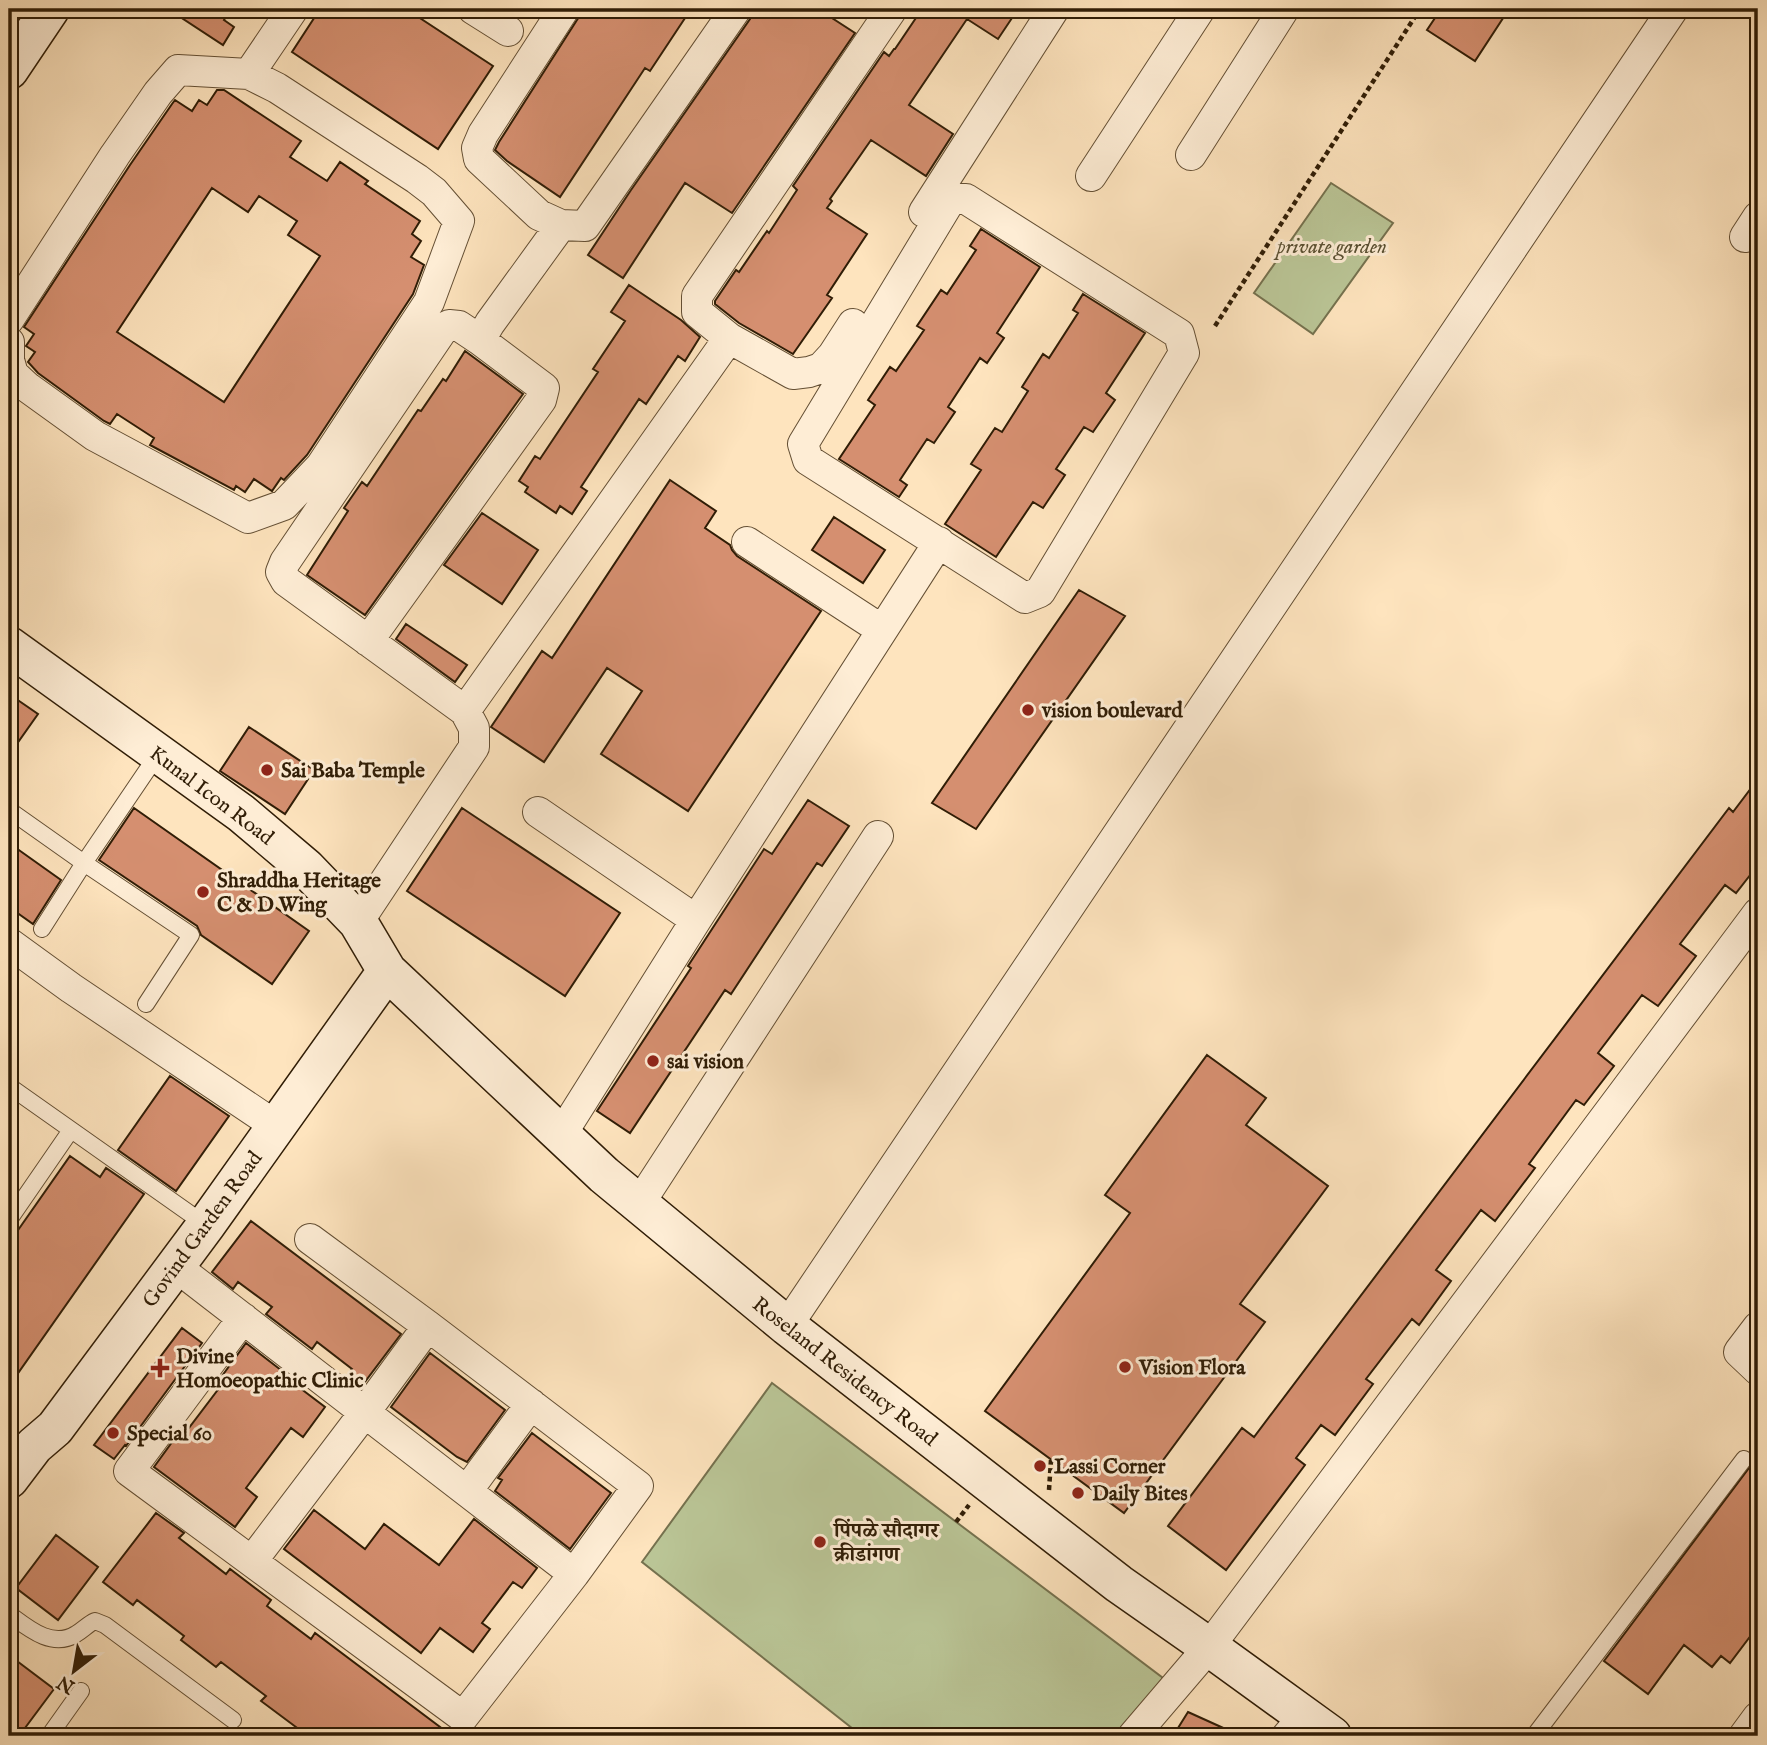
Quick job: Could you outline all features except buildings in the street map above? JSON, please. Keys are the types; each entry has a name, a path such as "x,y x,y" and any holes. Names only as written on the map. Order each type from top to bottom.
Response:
{"street":[{"path":"9,70 50,9"},
{"path":"249,74 293,9"},
{"path":"473,9 508,31"},
{"path":"564,9 483,134 477,148 479,159 539,215 561,225 585,226 736,9"},
{"path":"892,9 697,296 698,312 729,338 793,374 809,373 821,368 833,355 1054,9"},
{"path":"1091,176 1199,9"},
{"path":"1191,155 1284,9"},
{"path":"787,1326 1673,9"},
{"path":"9,319 115,155 158,93 178,70 249,74 276,88 417,179 434,192 459,221 429,302 321,466 284,505 248,518 95,436 27,387 13,374 9,360 9,342"},
{"path":"951,199 966,199 1179,334 1184,353 1040,592 1025,598 939,542 808,460 803,444 951,199"},
{"path":"480,340 561,225"},
{"path":"358,922 474,747 474,728 465,711 286,581 281,572 285,562 443,329 449,325 459,326 544,388 541,400 368,640"},
{"path":"465,711 729,338"},
{"path":"747,542 882,630"},
{"path":"561,1135 939,542"},
{"name":"Kunal Icon Road","path":"9,646 241,813 306,868 358,922 387,971"},
{"path":"538,813 696,920"},
{"path":"639,1204 878,836"},
{"path":"1133,1736 1209,1647 1758,913"},
{"path":"9,943 276,1126"},
{"name":"Roseland Residency Road","path":"387,971 604,1175 787,1326 1119,1584 1209,1647 1288,1724 1332,1736"},
{"name":"Govind Garden Road","path":"9,1479 34,1446 54,1428 206,1225 387,971"},
{"path":"243,1318 129,1471 463,1717 574,1574 638,1486 310,1239"},
{"path":"175,1266 574,1574"},
{"path":"252,1561 428,1326"},
{"path":"1758,1327 1740,1352 1758,1370"},
{"path":"467,1490 531,1404"},
{"path":"1744,1736 1758,1717"}],"lane":[{"path":"42,929 158,754"},
{"path":"9,810 191,935 146,1004"},
{"path":"9,1086 206,1225"},
{"path":"9,1220 71,1130"},
{"path":"1534,1736 1744,1459"},
{"path":"9,1614 34,1632 51,1640 77,1634 95,1621 105,1625 233,1720"},
{"path":"49,1736 80,1691"}],"path":[{"path":"1215,326 1420,9"}],"green space":[{"name":"private garden","path":"1331,183 1393,223 1313,334 1254,293"},
{"name":"पिंपळे सौदागर क्रीडांगण","path":"772,1383 1163,1678 1117,1736 862,1736 642,1562"}],"place":[{"name":"vision boulevard","path":"1028,710"},
{"name":"Sai Baba Temple","path":"267,770"},
{"name":"Shraddha Heritage C & D Wing","path":"203,892"},
{"name":"sai vision","path":"653,1061"},
{"name":"Vision Flora","path":"1125,1367"},
{"name":"Divine Homoeopathic Clinic","path":"160,1368"},
{"name":"Special 60","path":"113,1433"},
{"name":"Lassi Corner","path":"1040,1466"},
{"name":"Daily Bites","path":"1078,1493"},
{"name":"पिंपळे सौदागर क्रीडांगण","path":"820,1542"}]}
